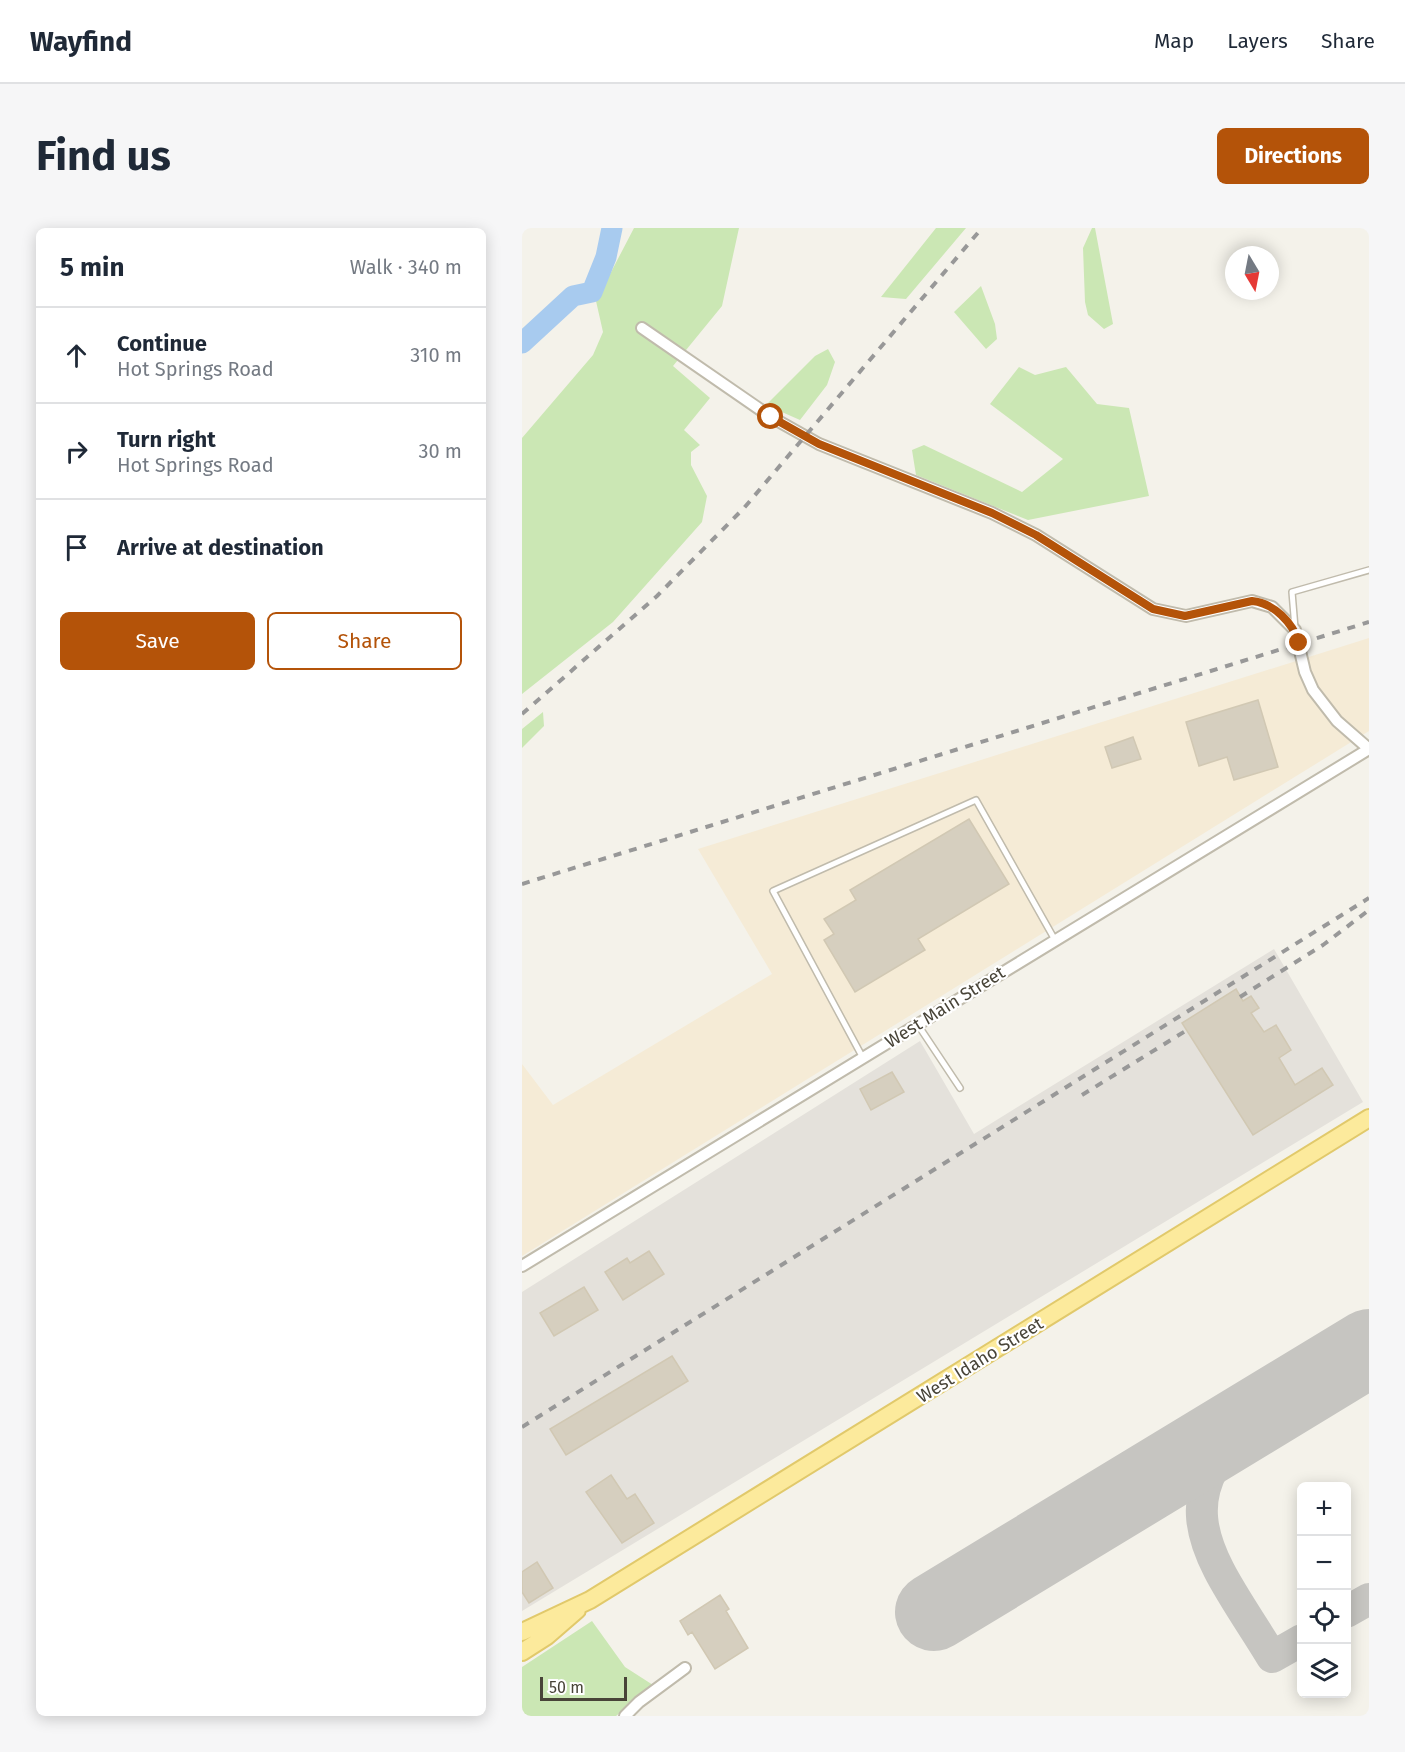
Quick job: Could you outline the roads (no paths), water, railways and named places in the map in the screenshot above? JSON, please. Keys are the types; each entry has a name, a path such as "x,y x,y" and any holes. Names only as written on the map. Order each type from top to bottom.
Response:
{"main road":[{"name":"West Idaho Street","path":"522,1632 590,1600 1369,1118"},
{"name":"West Idaho Street","path":"522,1654 590,1600"}],"street":[{"path":"642,328 771,417 819,444 992,513 1036,535 1153,609 1185,616 1252,601 1272,607 1295,630 1305,672 1313,690 1337,721 1369,749"},
{"name":"West Main Street","path":"522,1266 918,1025 1054,939 1369,749"},
{"path":"625,1716 685,1668"}],"lane":[{"path":"1295,630 1292,592 1369,570"},
{"path":"863,1058 773,891 976,800 1054,939"},
{"path":"918,1025 960,1089"}],"waterway":[{"path":"522,343 573,296 592,292 606,257 612,228"}],"railway":[{"path":"522,714 657,596 744,508 982,228"},
{"path":"522,884 1369,622"},
{"path":"522,1427 1369,898"},
{"path":"1240,997 1323,945 1369,910"},
{"path":"1082,1095 1187,1030"}]}
